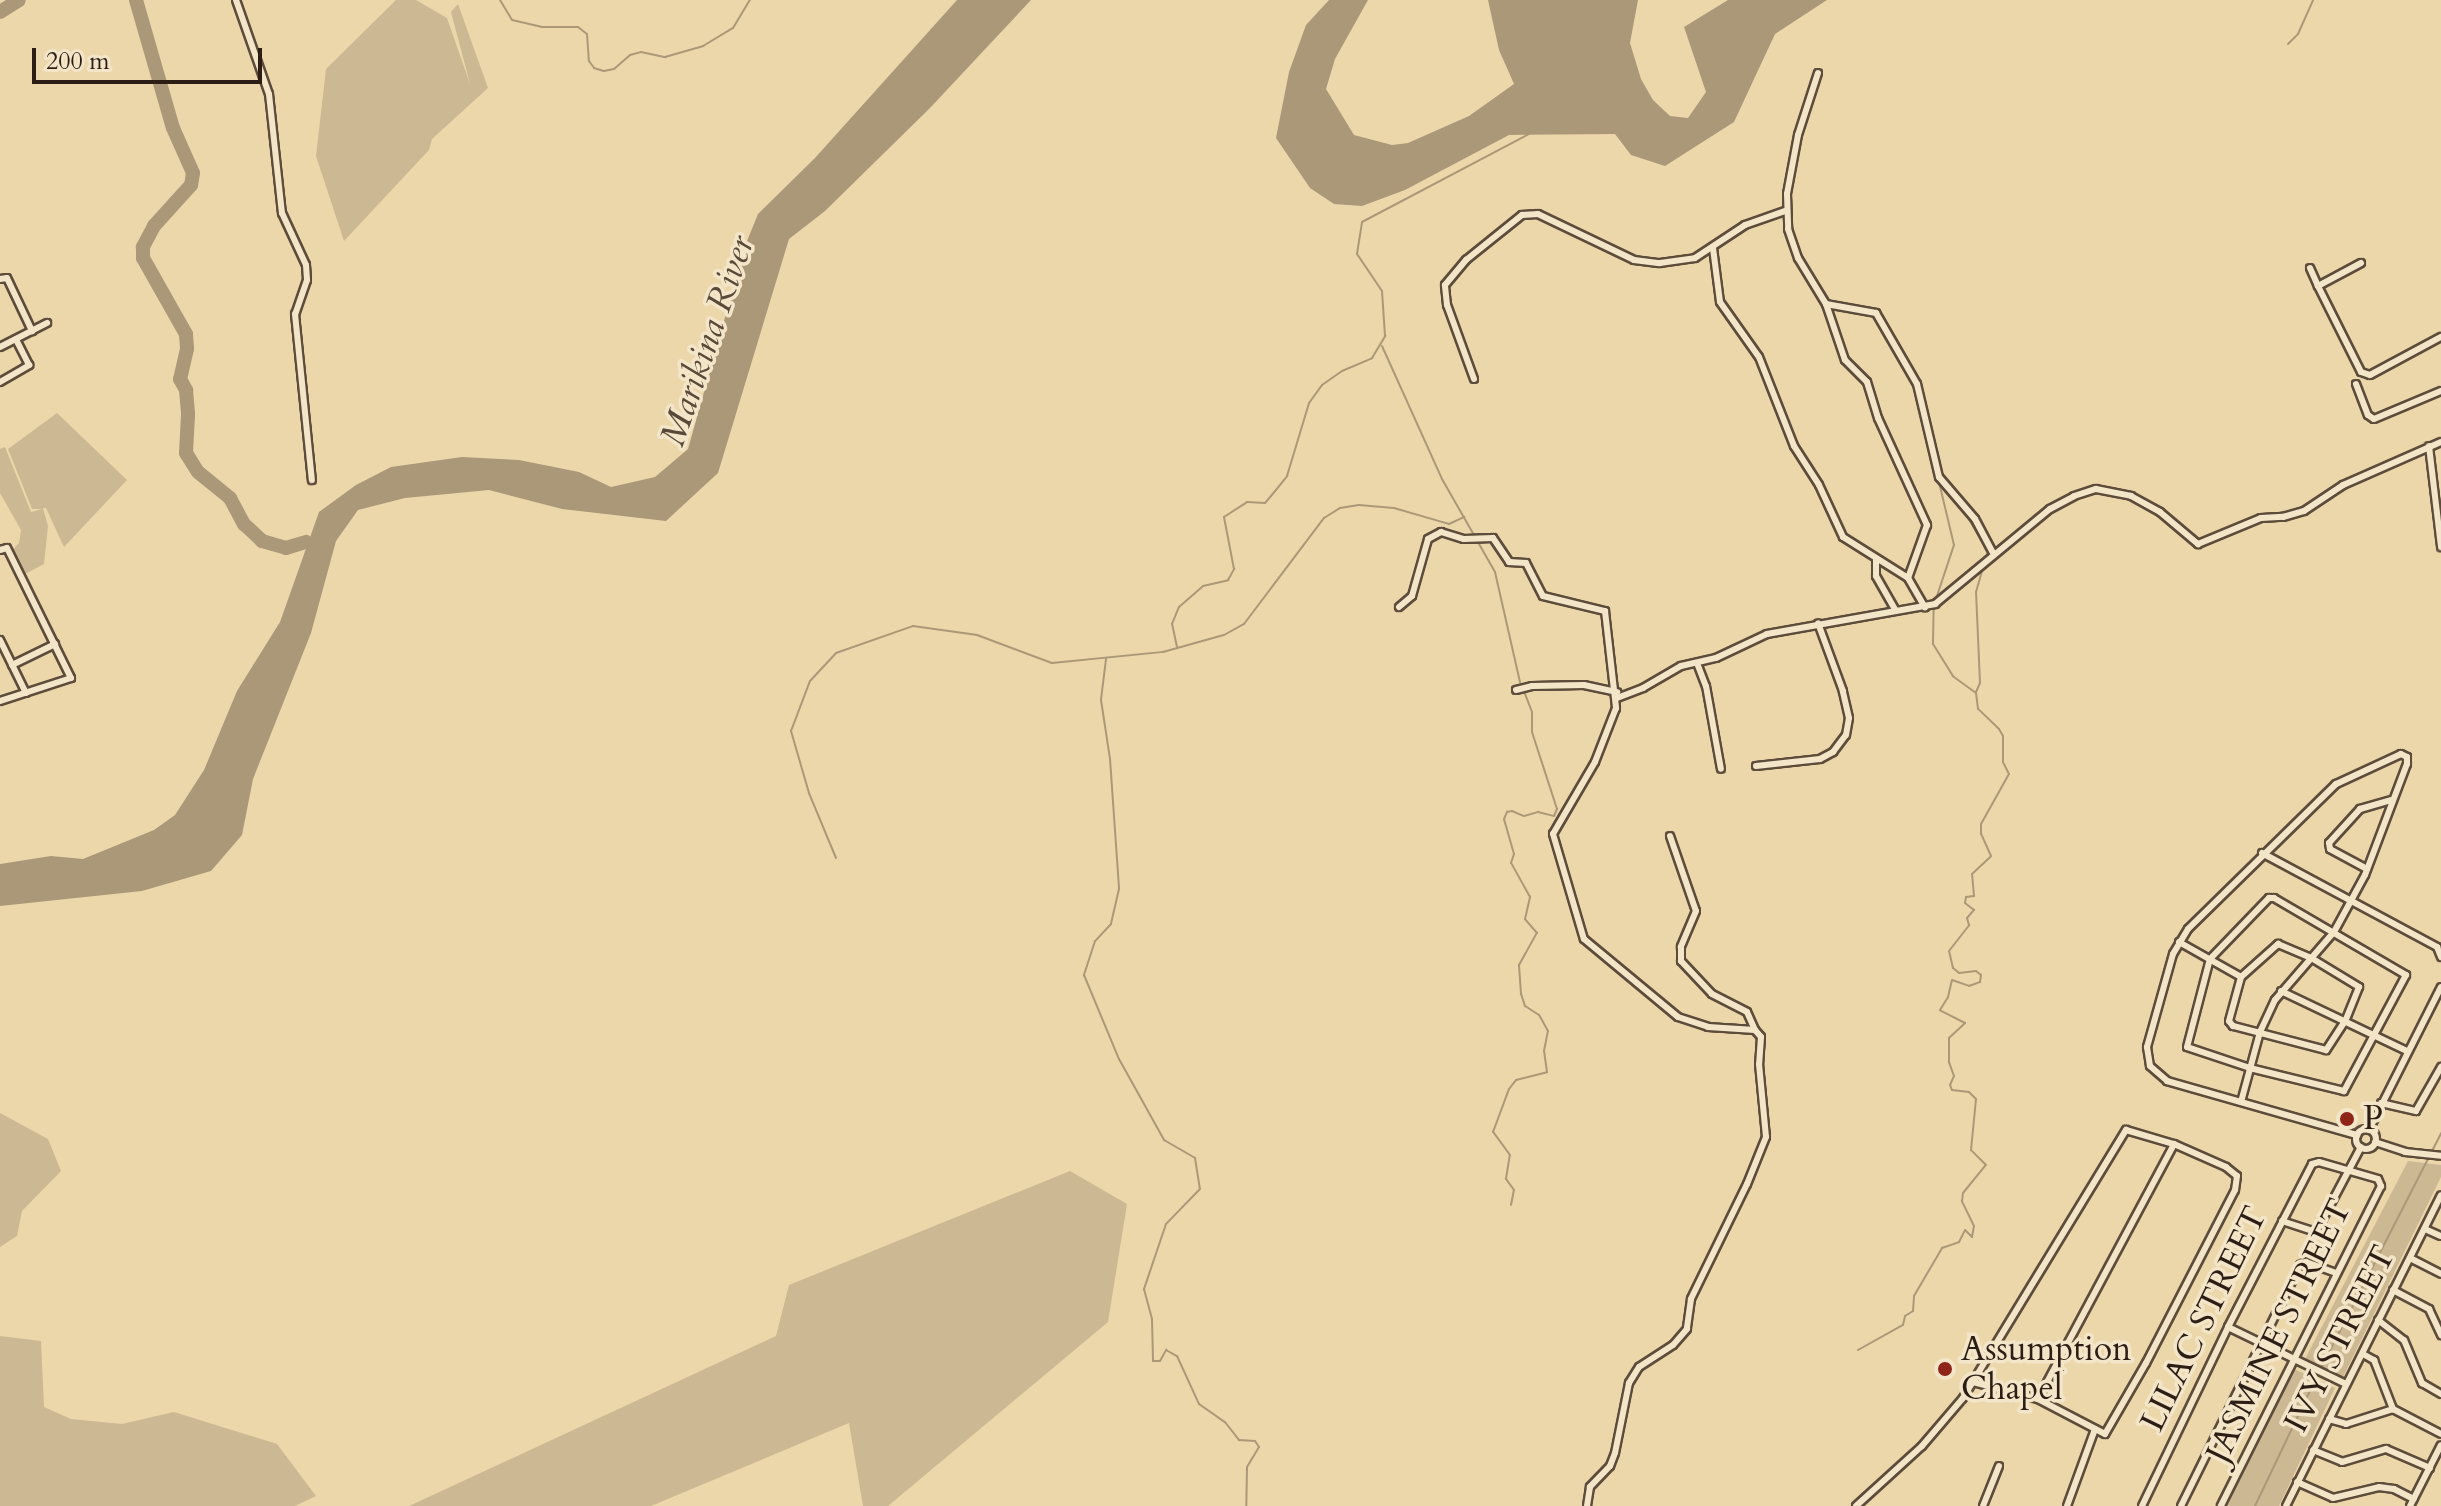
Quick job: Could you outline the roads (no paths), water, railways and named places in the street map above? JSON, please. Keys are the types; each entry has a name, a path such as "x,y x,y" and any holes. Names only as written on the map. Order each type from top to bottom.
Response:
{"street":[{"path":"236,0 269,94 282,213 306,265 307,280 295,314 312,480"},
{"path":"1818,73 1798,135 1785,211 1798,258 1826,304 1845,360 1867,382 1878,418 1927,525 1908,578"},
{"path":"1474,379 1447,305 1445,285 1466,260 1522,215 1538,214 1638,262 1660,263 1695,258 1745,225 1785,211"},
{"path":"1713,248 1720,302 1763,365 1801,460 1819,485 1843,537 1908,578 1925,607"},
{"path":"2318,286 2361,263"},
{"path":"2310,268 2365,376 2441,337"},
{"path":"0,279 7,278 32,331"},
{"path":"1826,304 1876,313 1917,384 1939,477 1969,510 1993,553"},
{"path":"0,347 47,323"},
{"path":"0,382 29,365 16,339"},
{"path":"2356,384 2368,415 2374,419 2441,391"},
{"path":"1516,690 1532,686 1584,685 1617,695 1643,688 1681,666 1697,663 1767,634 1925,607 1942,599 1993,553 2064,500 2096,489 2131,496 2160,512 2192,540 2204,543 2261,518 2283,517 2304,511 2340,487 2441,442"},
{"path":"2429,446 2441,547"},
{"path":"1399,607 1412,596 1425,547 1433,533 1497,540 1509,562 1526,563 1543,596 1605,611 1617,695 1595,762 1553,834 1584,939 1678,1017 1708,1027 1755,1030"},
{"path":"0,550 7,548 71,678 0,701"},
{"path":"1876,560 1876,576 1896,611"},
{"path":"1756,766 1820,759 1833,752 1846,735 1849,718 1843,691 1818,623"},
{"path":"0,640 26,693"},
{"path":"12,665 55,644"},
{"path":"1697,663 1706,686 1721,769"},
{"path":"2241,1102 2260,1032 2281,991 2313,959 2334,932 2367,869 2407,764 2407,757 2401,754 2342,779 2262,853 2179,942 2147,1047 2150,1066 2167,1081 2357,1135 2369,1130 2441,987"},
{"path":"2367,869 2330,849 2329,843 2360,809 2391,800"},
{"path":"1587,1506 1590,1487 1610,1466 1615,1453 1629,1383 1639,1367 1673,1345 1687,1329 1691,1299 1747,1184 1766,1137 1759,1064 1761,1037 1747,1012 1712,994 1681,961 1681,947 1696,911 1670,836"},
{"path":"2262,853 2439,947 2441,957"},
{"path":"2272,897 2406,975 2344,1091 2250,1068 2190,1049 2186,1043 2210,959 2272,897"},
{"path":"2179,942 2241,977"},
{"path":"2278,944 2313,959 2359,987 2345,1021 2328,1049 2322,1051 2233,1026 2229,1021 2241,977 2278,944"},
{"path":"2281,991 2407,1051"},
{"path":"2431,1006 2441,1011"},
{"path":"2381,1103 2416,1111 2441,1067"},
{"path":"1856,1506 1922,1446 1963,1398 2126,1130 2174,1144 2226,1167 2237,1176 2235,1190 2146,1363 2105,1434 2038,1399 1973,1382"},
{"path":"2369,1130 2375,1142 2419,1154 2440,1156"},
{"path":"2282,1221 2316,1232 2361,1147 2357,1135"},
{"path":"2361,1147 2368,1149 2375,1142"},
{"path":"2038,1399 2174,1144"},
{"name":"LILAC STREET","path":"2142,1506 2228,1327 2312,1164 2319,1162 2349,1171"},
{"name":"JASMINE STREET","path":"2221,1506 2381,1186 2378,1179 2349,1171"},
{"name":"IVY STREET","path":"2286,1506 2441,1195"},
{"path":"2425,1229 2441,1236"},
{"path":"2410,1258 2441,1274"},
{"path":"2181,1506 2303,1262 2336,1273"},
{"path":"2393,1290 2429,1309 2441,1335"},
{"path":"2378,1320 2404,1340 2422,1383 2441,1394"},
{"path":"2228,1327 2346,1384"},
{"path":"2363,1354 2376,1363 2393,1409 2441,1434"},
{"path":"2329,1419 2346,1424 2393,1409"},
{"path":"2067,1506 2095,1429"},
{"path":"2297,1482 2333,1498 2379,1487 2394,1489 2412,1503 2441,1445"},
{"path":"2313,1450 2342,1462 2386,1449 2430,1468"},
{"path":"1983,1506 1999,1466"}],"waterway":[{"path":"0,12 19,0"},
{"path":"136,0 173,128 193,173 191,185 154,226 143,247 143,258 186,334 187,349 180,379 186,390 186,453 198,472 230,498 244,524 262,541 286,548 306,542"},
{"path":"500,0 512,20 542,27 578,27 587,34 589,61 594,68 604,71 614,69 630,55 641,52 665,57 703,46 733,28 750,0"},
{"path":"2288,44 2298,34 2313,0"},
{"path":"1177,647 1172,624 1179,607 1203,586 1228,580 1234,569 1224,517 1247,502 1265,503 1287,476 1309,403 1322,385 1342,371 1372,358 1385,336 1382,291 1357,254 1362,222 1531,133"},
{"path":"1894,339 1903,354"},
{"path":"1382,346 1442,479 1495,572 1520,682"},
{"path":"1924,429 1934,469"},
{"path":"1936,599 1954,545 1938,478"},
{"path":"836,858 809,793 791,731 810,681 836,653 913,626 977,635 1052,663 1163,652 1224,635 1244,624 1324,518 1340,508 1359,505 1394,508 1449,524 1464,517"},
{"path":"1963,509 1988,552 1986,558"},
{"path":"1976,692 1980,683 1976,592 1983,568"},
{"path":"1858,1350 1903,1325 1905,1316 1913,1311 1914,1296 1942,1248 1959,1242 1965,1230 1972,1237 1974,1226 1962,1201 1963,1193 1986,1165 1971,1150 1976,1099 1969,1092 1952,1090 1950,1085 1954,1076 1949,1062 1949,1038 1965,1023 1940,1010 1948,997 1952,980 1969,986 1980,982 1981,975 1976,971 1959,973 1953,968 1949,951 1969,925 1967,918 1974,910 1965,903 1966,897 1974,896 1972,874 1991,856 1981,834 1981,824 2009,774 2003,762 2003,736 1999,729 1978,709 1976,693 1953,676 1933,644 1934,605"},
{"path":"1106,659 1101,700 1110,759 1119,889 1111,924 1095,941 1084,975 1119,1059 1164,1140 1195,1158 1200,1189 1166,1224 1144,1289 1152,1319 1153,1361 1160,1361 1166,1350 1177,1356 1199,1404 1225,1422 1239,1440 1255,1441 1259,1447 1247,1467 1246,1506"},
{"path":"1511,1205 1514,1190 1506,1179 1510,1155 1493,1132 1509,1089 1516,1080 1547,1072 1544,1051 1548,1031 1539,1015 1525,1006 1521,994 1519,965 1537,933 1525,919 1530,897 1511,863 1514,854 1504,819 1507,812 1512,811 1524,816 1538,812 1554,816 1557,809 1532,732 1532,712 1524,691"},
{"path":"2321,1368 2441,1133"},
{"path":"2255,1506 2318,1374"}],"place":[{"name":"P","path":"2347,1119"},
{"name":"Assumption Chapel","path":"1945,1369"}],"water label":[{"name":"Marikina River","path":"707,341"}]}
